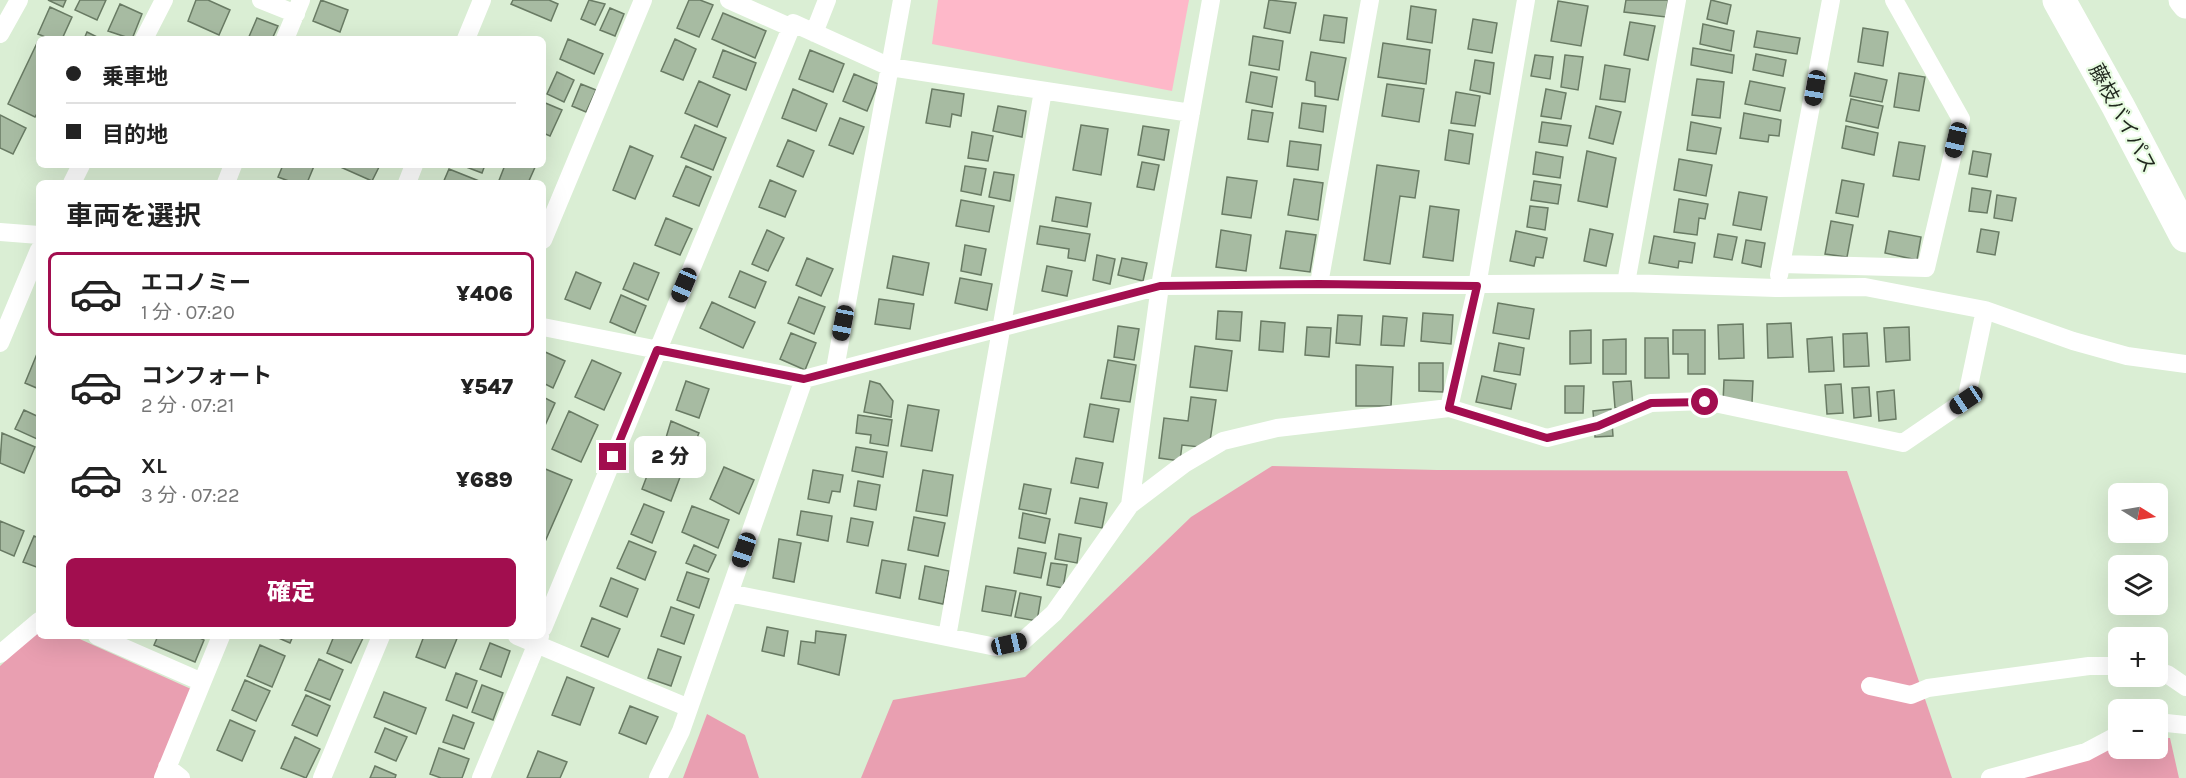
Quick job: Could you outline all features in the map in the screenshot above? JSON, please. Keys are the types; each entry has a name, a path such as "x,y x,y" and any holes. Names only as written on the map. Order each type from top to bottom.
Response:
{"highway":[{"name":"藤枝バイパス","path":"2059,0 2186,236"},
{"name":"藤枝バイパス","path":"2074,0 2123,88 2186,216"}],"street":[{"path":"0,34 19,0"},
{"path":"146,36 164,0"},
{"path":"261,0 298,7 286,36"},
{"path":"467,36 482,0"},
{"path":"546,233 643,0"},
{"path":"729,0 792,28"},
{"path":"814,33 827,0"},
{"path":"834,369 902,0"},
{"path":"1130,505 1160,286 1211,0"},
{"path":"1319,284 1370,0"},
{"path":"1449,408 1477,286 1526,0"},
{"path":"1626,283 1677,0"},
{"path":"1776,288 1831,0"},
{"path":"1782,264 1926,268 1961,119 1894,0"},
{"path":"2182,0 2186,5"},
{"path":"546,621 793,24 890,67 1191,113"},
{"path":"947,637 1043,91"},
{"path":"0,232 36,235"},
{"path":"0,343 36,257"},
{"path":"546,328 804,379 834,369 1160,286 1319,284 1477,286 1626,283 1776,288 1864,287 1985,310 2073,341 2127,356 2186,364"},
{"path":"729,593 996,647 1023,641 1054,613 1130,505 1184,464 1223,441 1277,428 1449,408 1547,438 1598,426 1651,403 1705,402 1903,443 1966,400 1985,310"},
{"path":"658,778 689,708 804,379"},
{"path":"0,654 36,624"},
{"path":"105,639 202,682"},
{"path":"170,774 220,639"},
{"path":"322,778 380,639"},
{"path":"481,778 539,639"},
{"path":"546,639 689,708"},
{"path":"1870,686 1911,695 1928,688 2090,666 2108,666"},
{"path":"2168,675 2186,687"},
{"path":"2168,723 2186,725"},
{"path":"1990,778 2086,752 2108,740"}],"shaded area":[{"path":"938,0 1189,0 1172,91 932,44"},
{"path":"1272,466 1437,470 1847,471 1952,778 861,778 893,700 1025,677 1191,517"},
{"path":"36,633 36,639 80,639 191,689 154,778 0,778 0,666"},
{"path":"707,714 745,735 759,778 683,778"},
{"path":"2168,738 2170,738 2179,778 1994,778 2108,745 2108,759 2168,759"}],"building":[{"path":"48,0 66,0 63,7"},
{"path":"80,0 106,0 97,20 75,10"},
{"path":"196,0 208,0 230,10 219,35 188,21"},
{"path":"321,0 348,10 340,32 313,21"},
{"path":"513,0 549,0 558,4 551,21 511,4"},
{"path":"589,0 605,4 595,25 581,19"},
{"path":"689,0 700,0 713,5 699,37 677,28"},
{"path":"1269,0 1296,3 1290,33 1264,28"},
{"path":"1626,0 1668,0 1666,17 1624,12"},
{"path":"1711,0 1731,5 1727,24 1707,19"},
{"path":"1558,1 1588,6 1581,46 1551,41"},
{"path":"120,4 142,14 133,36 123,36 108,31"},
{"path":"1411,6 1436,10 1432,43 1407,39"},
{"path":"50,7 72,17 63,36 38,34"},
{"path":"610,8 624,14 615,36 600,30"},
{"path":"723,13 766,31 755,58 712,39"},
{"path":"1324,15 1347,18 1344,43 1320,40"},
{"path":"257,18 278,26 273,36 249,36"},
{"path":"1473,19 1497,23 1492,53 1468,49"},
{"path":"1630,22 1655,26 1648,60 1624,55"},
{"path":"1703,24 1734,31 1731,51 1700,44"},
{"path":"1863,28 1888,32 1883,66 1858,62"},
{"path":"1757,31 1800,38 1797,54 1754,47"},
{"path":"1253,36 1283,41 1279,70 1249,65"},
{"path":"568,39 603,54 594,74 560,59"},
{"path":"675,39 696,49 683,80 661,71"},
{"path":"1383,43 1430,50 1426,84 1378,77"},
{"path":"36,45 36,115 35,117 8,104"},
{"path":"1693,48 1734,55 1732,73 1691,65"},
{"path":"723,50 756,63 746,90 713,77"},
{"path":"810,50 844,64 833,92 799,79"},
{"path":"1311,52 1346,58 1338,100 1315,96 1315,82 1306,80"},
{"path":"1756,54 1786,60 1783,76 1753,70"},
{"path":"1535,55 1553,57 1550,79 1531,76"},
{"path":"1565,55 1583,57 1578,90 1561,87"},
{"path":"1475,60 1494,63 1490,94 1470,90"},
{"path":"1605,65 1630,69 1625,102 1600,99"},
{"path":"557,72 574,80 564,102 547,94"},
{"path":"1251,72 1277,77 1272,107 1246,102"},
{"path":"1855,73 1887,80 1882,102 1850,96"},
{"path":"1899,73 1925,77 1919,111 1894,107"},
{"path":"854,74 878,84 867,111 843,101"},
{"path":"1697,79 1724,82 1720,118 1692,115"},
{"path":"699,81 730,95 717,127 685,113"},
{"path":"1750,81 1785,88 1780,111 1745,104"},
{"path":"581,84 596,90 586,112 572,106"},
{"path":"1387,84 1424,89 1419,122 1382,116"},
{"path":"793,89 827,104 816,131 782,118"},
{"path":"932,89 964,94 961,116 952,114 950,127 926,123"},
{"path":"1546,89 1566,93 1561,119 1541,116"},
{"path":"1456,92 1480,96 1475,126 1451,123"},
{"path":"1851,99 1883,106 1878,128 1846,121"},
{"path":"546,103 562,110 550,136 546,134"},
{"path":"1302,103 1326,106 1323,132 1299,128"},
{"path":"998,106 1026,111 1022,137 993,131"},
{"path":"1596,106 1621,112 1613,144 1589,138"},
{"path":"1252,110 1273,113 1268,142 1248,139"},
{"path":"1744,113 1781,120 1779,136 1769,135 1768,142 1740,138"},
{"path":"0,115 26,128 13,154 0,148"},
{"path":"840,118 864,127 853,154 829,145"},
{"path":"1542,122 1571,126 1567,146 1539,142"},
{"path":"1691,122 1721,128 1716,154 1687,150"},
{"path":"695,125 726,138 713,170 681,157"},
{"path":"1081,125 1108,129 1101,175 1073,170"},
{"path":"1143,126 1169,130 1164,160 1138,155"},
{"path":"1846,126 1878,133 1874,155 1842,148"},
{"path":"1449,130 1473,134 1469,164 1445,160"},
{"path":"972,132 993,136 988,161 968,158"},
{"path":"788,140 814,151 803,177 777,166"},
{"path":"1290,141 1321,145 1318,170 1287,166"},
{"path":"1899,142 1925,146 1919,180 1893,176"},
{"path":"630,146 653,156 635,199 613,190"},
{"path":"1587,151 1616,158 1607,207 1578,201"},
{"path":"1973,151 1991,154 1987,177 1969,174"},
{"path":"1536,152 1563,157 1560,178 1533,174"},
{"path":"1679,159 1712,165 1706,196 1674,190"},
{"path":"1142,162 1159,165 1154,190 1137,187"},
{"path":"1377,165 1419,171 1415,198 1400,196 1390,264 1364,260"},
{"path":"686,166 711,177 699,206 673,196"},
{"path":"965,166 986,169 981,195 961,191"},
{"path":"282,168 313,168 308,180 286,180 278,177"},
{"path":"343,168 378,168 372,180"},
{"path":"469,168 484,168 482,173"},
{"path":"504,168 535,168 529,180 499,180"},
{"path":"449,169 476,180 444,180"},
{"path":"994,172 1014,175 1010,201 989,197"},
{"path":"1227,177 1257,181 1251,218 1222,214"},
{"path":"1294,179 1323,183 1318,220 1288,215"},
{"path":"770,180 796,191 785,217 759,207"},
{"path":"1842,180 1864,184 1858,217 1836,213"},
{"path":"1534,181 1561,185 1558,204 1531,200"},
{"path":"1972,188 1991,191 1987,213 1969,211"},
{"path":"1739,192 1767,197 1761,230 1733,225"},
{"path":"1997,195 2016,198 2012,221 1994,218"},
{"path":"1056,197 1091,203 1087,227 1052,221"},
{"path":"1679,199 1708,204 1705,219 1699,218 1697,235 1674,232"},
{"path":"961,200 994,206 989,232 956,226"},
{"path":"1430,206 1459,210 1453,261 1423,257"},
{"path":"1530,206 1548,208 1545,230 1527,227"},
{"path":"666,218 692,229 680,255 655,245"},
{"path":"1831,221 1853,225 1847,257 1825,254"},
{"path":"1040,226 1090,234 1085,261 1068,258 1069,249 1037,244"},
{"path":"1590,229 1613,234 1606,266 1584,261"},
{"path":"1981,229 1999,232 1995,255 1977,252"},
{"path":"767,230 784,238 768,271 752,264"},
{"path":"1221,230 1251,235 1246,271 1216,267"},
{"path":"1286,231 1316,235 1310,272 1280,268"},
{"path":"1516,231 1547,238 1543,258 1536,257 1534,266 1510,261"},
{"path":"1889,231 1921,237 1917,260 1885,253"},
{"path":"1718,234 1737,237 1732,260 1714,257"},
{"path":"1654,236 1695,243 1692,263 1679,261 1678,268 1649,263"},
{"path":"1746,240 1765,243 1761,267 1742,263"},
{"path":"965,245 986,249 981,275 961,271"},
{"path":"1097,255 1115,259 1110,284 1093,280"},
{"path":"893,256 929,263 923,295 887,288"},
{"path":"807,258 833,269 821,296 796,285"},
{"path":"1122,258 1147,263 1143,281 1118,275"},
{"path":"634,263 659,273 648,300 623,289"},
{"path":"1047,266 1072,271 1067,296 1042,291"},
{"path":"740,271 766,282 755,308 729,297"},
{"path":"576,272 601,283 590,309 565,299"},
{"path":"960,278 992,284 987,310 955,303"},
{"path":"621,295 646,306 635,333 610,322"},
{"path":"799,297 825,307 814,334 788,323"},
{"path":"879,299 914,304 910,329 875,324"},
{"path":"712,302 755,322 743,348 700,328"},
{"path":"1498,303 1534,309 1529,339 1493,333"},
{"path":"1218,311 1242,312 1240,341 1216,339"},
{"path":"1423,313 1453,315 1451,344 1421,341"},
{"path":"1338,315 1362,316 1360,345 1336,343"},
{"path":"1383,316 1407,318 1404,346 1381,345"},
{"path":"1261,321 1285,323 1283,352 1259,350"},
{"path":"1791,323 1793,357 1768,358 1767,324"},
{"path":"1743,324 1744,358 1719,359 1718,325"},
{"path":"1118,326 1139,329 1134,360 1114,357"},
{"path":"1307,327 1331,328 1329,357 1305,355"},
{"path":"1909,327 1910,360 1886,362 1884,328"},
{"path":"1591,330 1591,363 1570,364 1570,331"},
{"path":"1673,330 1705,330 1705,374 1688,374 1688,354 1673,354"},
{"path":"791,333 816,343 805,370 780,359"},
{"path":"1867,333 1869,366 1844,367 1843,334"},
{"path":"1832,337 1834,371 1809,372 1807,339"},
{"path":"1645,338 1668,338 1669,378 1645,378"},
{"path":"1626,339 1626,374 1603,374 1603,340"},
{"path":"1499,343 1524,348 1520,375 1494,371"},
{"path":"1195,346 1232,351 1227,391 1190,387"},
{"path":"546,352 565,361 553,388 546,384"},
{"path":"36,356 36,388 25,383"},
{"path":"592,360 621,373 604,410 575,397"},
{"path":"1108,360 1136,365 1130,402 1101,398"},
{"path":"1419,363 1443,363 1443,392 1419,391"},
{"path":"1356,365 1393,367 1391,406 1356,406"},
{"path":"1482,376 1516,384 1511,409 1476,402"},
{"path":"1724,380 1753,381 1752,403 1723,403"},
{"path":"686,381 709,389 699,418 676,410"},
{"path":"870,381 880,384 893,401 891,417 864,412"},
{"path":"1631,381 1633,407 1615,408 1613,382"},
{"path":"1841,384 1843,413 1827,414 1825,385"},
{"path":"1565,386 1584,386 1583,413 1565,413"},
{"path":"1869,387 1871,416 1854,418 1852,388"},
{"path":"1894,390 1896,419 1879,421 1877,392"},
{"path":"1191,397 1216,400 1209,448 1182,445 1180,461 1159,458 1164,418 1188,421"},
{"path":"546,398 555,403 546,423"},
{"path":"1090,404 1119,409 1113,442 1084,437"},
{"path":"908,405 939,410 932,451 901,446"},
{"path":"1611,409 1613,436 1595,437 1593,411"},
{"path":"24,410 36,416 36,439 15,429"},
{"path":"569,411 598,425 581,462 552,449"},
{"path":"858,415 892,420 888,446 870,443 871,435 856,433"},
{"path":"671,421 699,433 687,462 662,451"},
{"path":"2,433 35,447 24,473 0,463"},
{"path":"856,447 887,452 883,477 852,471"},
{"path":"1076,458 1103,463 1098,488 1071,483"},
{"path":"653,460 682,472 671,501 642,489"},
{"path":"724,467 754,480 739,514 710,499"},
{"path":"546,469 572,480 546,539"},
{"path":"813,470 843,475 840,492 832,491 829,503 808,499"},
{"path":"923,470 953,475 947,516 916,511"},
{"path":"858,481 880,485 876,510 854,506"},
{"path":"1024,484 1051,489 1046,514 1019,509"},
{"path":"1080,498 1107,503 1102,528 1075,523"},
{"path":"644,504 664,512 652,543 631,534"},
{"path":"692,506 729,520 718,548 682,532"},
{"path":"801,511 832,516 828,541 797,535"},
{"path":"1023,513 1050,519 1045,543 1019,538"},
{"path":"914,517 945,523 938,556 908,550"},
{"path":"851,518 873,522 868,546 847,542"},
{"path":"0,521 24,531 14,556 0,550"},
{"path":"1059,534 1081,538 1077,563 1055,559"},
{"path":"34,536 36,537 36,567 23,562"},
{"path":"779,539 801,543 794,582 773,578"},
{"path":"629,541 656,552 645,580 617,568"},
{"path":"694,545 716,555 708,572 686,563"},
{"path":"1018,548 1046,553 1041,578 1014,573"},
{"path":"882,560 906,564 900,598 876,593"},
{"path":"1051,563 1067,565 1063,588 1047,585"},
{"path":"925,566 949,571 943,604 919,599"},
{"path":"687,572 709,579 699,608 677,600"},
{"path":"611,578 638,589 627,617 600,606"},
{"path":"986,586 1016,591 1011,616 982,611"},
{"path":"1020,593 1041,597 1037,621 1015,617"},
{"path":"671,607 694,615 684,644 661,636"},
{"path":"592,618 620,629 608,657 581,646"},
{"path":"767,627 788,631 784,656 762,651"},
{"path":"816,631 846,635 839,675 798,664 801,641 815,643"},
{"path":"157,639 204,640 195,662 154,645"},
{"path":"333,639 363,639 351,663 327,653"},
{"path":"423,639 457,639 445,668 416,657"},
{"path":"490,643 510,651 501,677 480,669"},
{"path":"260,645 285,656 272,687 247,676"},
{"path":"658,649 681,657 671,686 648,678"},
{"path":"319,659 343,670 330,700 305,690"},
{"path":"456,673 477,681 467,708 446,700"},
{"path":"567,677 594,688 580,725 552,715"},
{"path":"245,680 270,691 256,721 232,710"},
{"path":"482,685 503,693 493,720 472,712"},
{"path":"384,692 426,708 416,734 374,717"},
{"path":"306,695 330,706 317,736 292,725"},
{"path":"630,706 658,717 646,744 619,733"},
{"path":"453,715 474,723 464,749 443,742"},
{"path":"230,720 255,731 242,761 217,750"},
{"path":"385,728 407,737 396,761 375,752"},
{"path":"295,737 320,749 306,778 281,768"},
{"path":"439,748 469,759 462,778 441,778 430,774"},
{"path":"538,751 567,762 560,778 527,778"},
{"path":"375,766 396,775 395,778 370,778"}],"route":[{"path":"613,457 657,350 804,379 834,369 1160,286 1319,284 1477,286 1449,408 1547,438 1598,426 1651,403 1705,402"}]}
